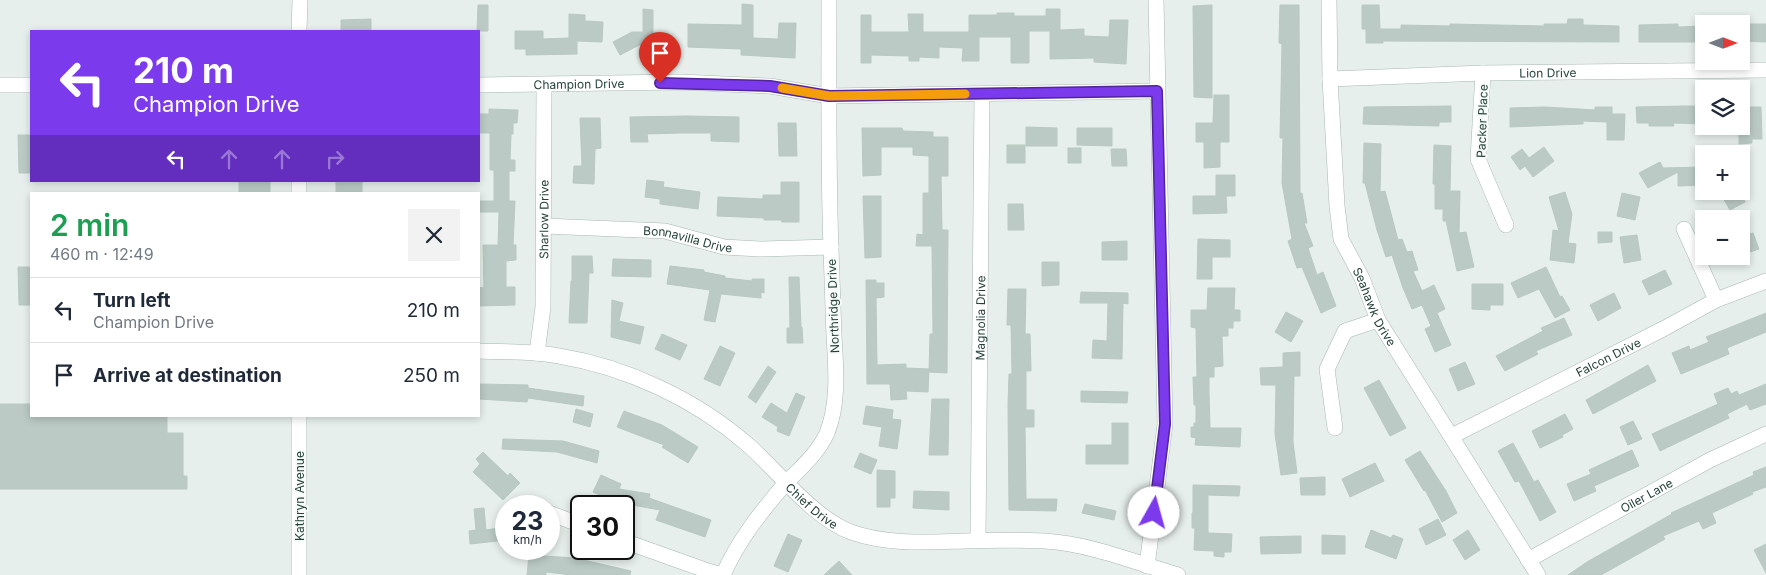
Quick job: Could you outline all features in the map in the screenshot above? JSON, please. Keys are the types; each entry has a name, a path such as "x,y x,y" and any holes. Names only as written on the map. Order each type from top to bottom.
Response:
{"street":[{"path":"300,0 300,30"},
{"name":"Northridge Drive","path":"723,575 731,557 750,526 818,448 832,417 836,376 831,247 829,0"},
{"path":"1147,566 1165,424 1156,0"},
{"name":"Seahawk Drive","path":"1330,0 1330,79 1337,206 1341,239 1362,278 1378,320 1538,575"},
{"name":"Lion Drive","path":"1330,79 1483,73 1766,70"},
{"name":"Packer Place","path":"1483,73 1478,159 1506,225"},
{"name":"Champion Drive","path":"480,85 544,86 680,82 770,86 829,96 1157,91"},
{"path":"0,85 30,85"},
{"name":"Sharlow Drive","path":"537,353 543,306 544,86"},
{"name":"Magnolia Drive","path":"978,540 982,94"},
{"name":"Bonnavilla Drive","path":"544,226 665,231 724,247 760,249 831,247"},
{"path":"1684,230 1716,300"},
{"name":"Falcon Drive","path":"1452,436 1665,328 1716,300 1766,281"},
{"path":"1335,428 1327,369 1345,331 1378,320"},
{"name":"Chief Drive","path":"480,351 537,353 573,358 626,374 696,407 718,421 747,444 786,483 831,522 851,532 879,540 908,542 978,540 1045,541 1077,544 1178,575"},
{"name":"Kathryn Avenue","path":"299,417 299,575"},
{"name":"Oiler Lane","path":"1528,560 1710,460 1766,434"},
{"path":"635,545 723,575"}],"building":[{"path":"742,4 753,5 753,38 778,39 779,23 796,23 795,58 741,55 741,49 688,47 688,24 742,25"},
{"path":"478,5 488,5 488,31 477,30"},
{"path":"1212,5 1212,98 1194,97 1193,6"},
{"path":"1280,5 1299,5 1300,194 1302,193 1307,223 1304,223 1313,246 1308,248 1317,275 1323,272 1336,306 1321,313 1302,267 1297,268 1288,241 1292,239 1282,183 1283,138 1280,138 1282,44 1279,43"},
{"path":"1362,5 1379,5 1380,29 1401,29 1401,25 1450,26 1450,24 1544,26 1544,24 1567,24 1568,19 1583,19 1583,25 1619,26 1619,42 1383,41 1383,43 1366,43 1366,29 1362,29"},
{"path":"643,9 653,10 653,33 662,33 653,38 653,56 642,56 643,43 620,55 613,42 632,32 643,32"},
{"path":"1046,9 1060,9 1060,30 1084,29 1084,36 1109,37 1110,20 1128,20 1126,64 1094,62 1094,58 1050,59 1050,31 1029,31 1029,63 1011,63 1011,37 979,37 979,61 962,61 963,48 939,47 939,58 919,57 919,61 909,61 909,56 871,55 871,63 861,63 861,15 871,15 871,32 909,32 908,14 923,14 923,32 969,32 969,15 1014,13 1014,16 1046,16"},
{"path":"569,14 585,15 585,21 603,22 602,42 577,41 577,54 526,55 526,49 515,49 515,31 543,31 543,39 569,38"},
{"path":"371,19 371,30 341,30 341,20"},
{"path":"1678,24 1678,27 1695,26 1695,42 1639,42 1639,25"},
{"path":"1750,24 1766,24 1766,42 1750,41"},
{"path":"1214,95 1229,95 1229,142 1220,142 1220,167 1204,168 1204,142 1196,142 1196,123 1213,123"},
{"path":"1451,106 1451,122 1439,122 1439,126 1363,124 1364,107"},
{"path":"1695,106 1695,124 1673,123 1674,126 1649,126 1649,123 1637,123 1636,107"},
{"path":"1545,107 1595,110 1595,107 1612,107 1612,114 1625,114 1624,140 1607,140 1607,122 1583,121 1583,124 1510,127 1510,108"},
{"path":"1750,107 1761,107 1762,139 1752,139 1752,143 1739,144 1739,135 1750,135"},
{"path":"489,109 518,110 517,123 513,123 513,134 511,134 510,160 515,160 515,171 509,171 509,201 515,201 513,245 516,245 516,260 506,261 506,287 515,287 515,305 480,306 480,288 484,287 483,245 498,245 499,212 480,212 480,201 494,201 494,170 490,170 490,133 480,133 480,114 489,114"},
{"path":"630,117 739,117 739,142 711,141 711,133 680,133 647,134 648,142 631,142"},
{"path":"580,118 600,118 601,148 595,149 594,184 573,183 574,166 582,166"},
{"path":"778,123 796,123 797,156 779,156"},
{"path":"1026,127 1057,128 1057,146 1026,146"},
{"path":"862,128 902,128 903,131 933,132 933,137 948,137 948,176 941,176 942,230 948,230 947,373 929,372 930,334 933,334 932,246 916,246 917,234 923,235 923,193 929,193 929,156 913,155 913,147 881,147 881,175 863,176"},
{"path":"1077,128 1112,128 1112,146 1077,145"},
{"path":"18,135 30,135 30,173 19,173"},
{"path":"1364,143 1381,144 1380,192 1385,191 1398,240 1402,239 1407,252 1412,251 1418,270 1413,271 1422,291 1434,285 1445,309 1437,313 1451,345 1435,352 1425,329 1431,326 1422,305 1412,309 1392,255 1386,257 1365,183 1363,183"},
{"path":"1007,145 1025,145 1025,163 1007,163"},
{"path":"1434,145 1451,146 1450,191 1460,191 1459,233 1466,232 1474,267 1457,271 1446,221 1443,221 1443,209 1435,209 1435,184 1433,184"},
{"path":"1544,147 1554,161 1533,177 1525,166 1520,170 1511,157 1522,149 1529,158"},
{"path":"1068,148 1081,148 1081,163 1068,163"},
{"path":"1111,149 1126,149 1127,166 1112,166"},
{"path":"1660,162 1663,168 1695,167 1695,185 1678,186 1678,172 1648,188 1639,173"},
{"path":"1216,175 1235,175 1235,196 1226,196 1227,213 1193,214 1193,196 1216,196"},
{"path":"647,180 664,182 663,187 700,192 698,209 660,204 660,199 645,197"},
{"path":"239,182 270,182 270,192 239,192"},
{"path":"336,182 362,182 362,192 336,192"},
{"path":"781,182 799,182 799,222 717,216 718,197 763,199 763,195 781,195"},
{"path":"1565,192 1572,214 1568,243 1576,244 1574,263 1550,260 1553,230 1559,231 1549,197"},
{"path":"1622,193 1640,197 1635,220 1617,216"},
{"path":"863,196 881,196 881,257 865,258"},
{"path":"1724,200 1744,200 1745,202 1730,210"},
{"path":"1008,204 1023,204 1024,230 1008,230"},
{"path":"1598,232 1612,232 1612,242 1598,243"},
{"path":"1753,233 1759,249 1750,252 1750,234"},
{"path":"1637,235 1641,260 1624,263 1620,237"},
{"path":"1198,239 1230,240 1230,257 1212,257 1212,279 1197,279"},
{"path":"1127,241 1127,260 1102,260 1102,242"},
{"path":"572,256 592,256 593,273 589,273 587,323 569,323"},
{"path":"613,259 651,260 651,277 612,276"},
{"path":"1042,262 1059,262 1059,285 1042,286"},
{"path":"670,266 704,270 704,272 725,276 725,278 752,281 752,279 764,279 764,293 761,292 761,298 721,294 715,322 704,320 710,290 667,284"},
{"path":"18,267 30,267 30,305 19,305"},
{"path":"1546,267 1560,297 1562,296 1570,310 1555,318 1539,289 1518,298 1511,283"},
{"path":"1665,270 1672,284 1649,295 1642,281"},
{"path":"789,277 799,277 803,343 787,343 787,328 790,328"},
{"path":"866,280 876,280 876,283 884,283 884,297 876,298 877,365 906,364 906,368 929,369 928,392 906,391 907,399 891,400 890,384 867,384"},
{"path":"1472,284 1503,284 1503,305 1490,305 1490,310 1472,309"},
{"path":"1208,288 1235,288 1234,310 1240,310 1240,321 1233,321 1233,328 1228,328 1228,336 1222,336 1223,366 1214,367 1214,377 1209,377 1209,392 1210,428 1241,428 1240,447 1195,445 1196,438 1191,437 1191,427 1194,427 1194,423 1196,423 1193,377 1197,377 1196,328 1191,327 1191,310 1207,310"},
{"path":"1008,289 1026,289 1025,334 1030,334 1031,371 1026,371 1026,410 1034,410 1034,427 1025,427 1026,499 1057,499 1056,511 1009,510 1008,405 1009,374 1012,374 1011,325 1007,325"},
{"path":"1081,292 1128,293 1128,304 1123,303 1122,359 1092,358 1093,340 1107,341 1108,303 1080,303"},
{"path":"1614,293 1621,308 1598,321 1590,305"},
{"path":"612,300 623,303 619,321 644,327 640,344 611,337"},
{"path":"1286,312 1303,321 1291,342 1275,332"},
{"path":"1766,313 1766,332 1727,348 1729,354 1681,374 1672,353 1689,346 1690,350 1709,342 1706,337"},
{"path":"1564,318 1572,335 1536,351 1538,354 1505,371 1496,356 1543,331 1541,328"},
{"path":"662,334 687,345 680,360 655,349"},
{"path":"720,346 735,353 720,386 704,379"},
{"path":"1300,352 1300,376 1294,376 1293,442 1297,473 1281,475 1275,434 1276,385 1261,385 1260,368 1283,367 1283,353"},
{"path":"1465,362 1475,384 1458,391 1449,369"},
{"path":"1648,365 1656,381 1593,414 1586,400"},
{"path":"768,366 776,372 756,403 748,397"},
{"path":"1379,380 1406,428 1390,436 1364,388"},
{"path":"480,384 528,385 528,388 584,396 583,406 528,398 527,402 480,399"},
{"path":"1766,384 1766,404 1750,410 1747,404 1727,414 1729,418 1660,451 1652,434 1718,404 1714,394 1728,388 1731,394 1737,391 1739,395"},
{"path":"1081,391 1128,392 1127,403 1081,402"},
{"path":"796,393 805,397 789,436 777,431 778,427 762,417 771,403 787,413"},
{"path":"932,399 949,399 948,455 929,455"},
{"path":"0,404 30,404 30,417 167,417 167,433 183,433 183,476 187,476 187,489 0,489"},
{"path":"866,406 893,410 892,419 901,420 897,449 879,446 882,427 863,424"},
{"path":"576,409 593,414 590,427 573,422"},
{"path":"624,411 662,425 698,447 688,463 662,447 664,445 617,427"},
{"path":"1565,414 1573,429 1562,435 1563,437 1540,448 1532,431"},
{"path":"1633,421 1642,439 1628,445 1620,427"},
{"path":"1112,423 1128,423 1128,464 1086,464 1086,445 1112,445"},
{"path":"503,439 563,441 599,451 597,463 557,452 502,449"},
{"path":"1513,443 1534,482 1538,480 1556,512 1540,521 1519,481 1515,482 1498,451"},
{"path":"1632,450 1639,466 1594,486 1596,491 1574,501 1567,484 1591,474 1589,470"},
{"path":"1420,451 1446,491 1457,513 1442,522 1425,490 1405,460"},
{"path":"483,452 508,476 510,473 520,483 508,495 498,495 473,472 480,464 476,459"},
{"path":"860,453 877,460 871,474 854,467"},
{"path":"1375,463 1384,481 1350,497 1342,479"},
{"path":"1766,467 1766,487 1752,492 1753,494 1712,513 1716,523 1703,529 1699,521 1663,536 1665,539 1601,575 1568,575 1671,513 1754,475 1753,472"},
{"path":"877,470 895,471 895,498 890,498 890,507 877,507"},
{"path":"601,475 621,484 619,489 650,494 649,498 711,520 705,537 656,520 660,510 635,506 635,495 600,495 593,492"},
{"path":"1325,477 1325,495 1301,495 1300,478"},
{"path":"1193,485 1240,486 1239,496 1208,495 1208,533 1232,534 1231,552 1224,552 1224,557 1214,556 1214,551 1194,550 1195,528 1192,528"},
{"path":"914,491 949,492 949,510 913,508"},
{"path":"1085,504 1116,511 1114,520 1082,513"},
{"path":"484,508 486,530 495,529 495,541 470,544 469,531 476,530 474,509"},
{"path":"1438,519 1446,535 1426,545 1419,529"},
{"path":"1371,530 1391,538 1393,535 1403,539 1396,559 1365,547"},
{"path":"1468,530 1480,550 1465,560 1453,540"},
{"path":"788,534 802,540 788,572 774,566"},
{"path":"1322,535 1345,536 1345,554 1322,554"},
{"path":"1301,536 1301,553 1261,554 1260,537"},
{"path":"1766,544 1766,573 1754,550"},
{"path":"560,557 570,558 570,560 584,560 631,571 630,575 571,575 546,572 546,575 527,575 528,560 560,560"},
{"path":"839,561 852,575 824,575"}],"slow traffic":[{"path":"782,88 829,96 965,94"}],"route":[{"path":"660,83 680,82 770,86 829,96 1157,91 1165,424 1154,513"}]}
